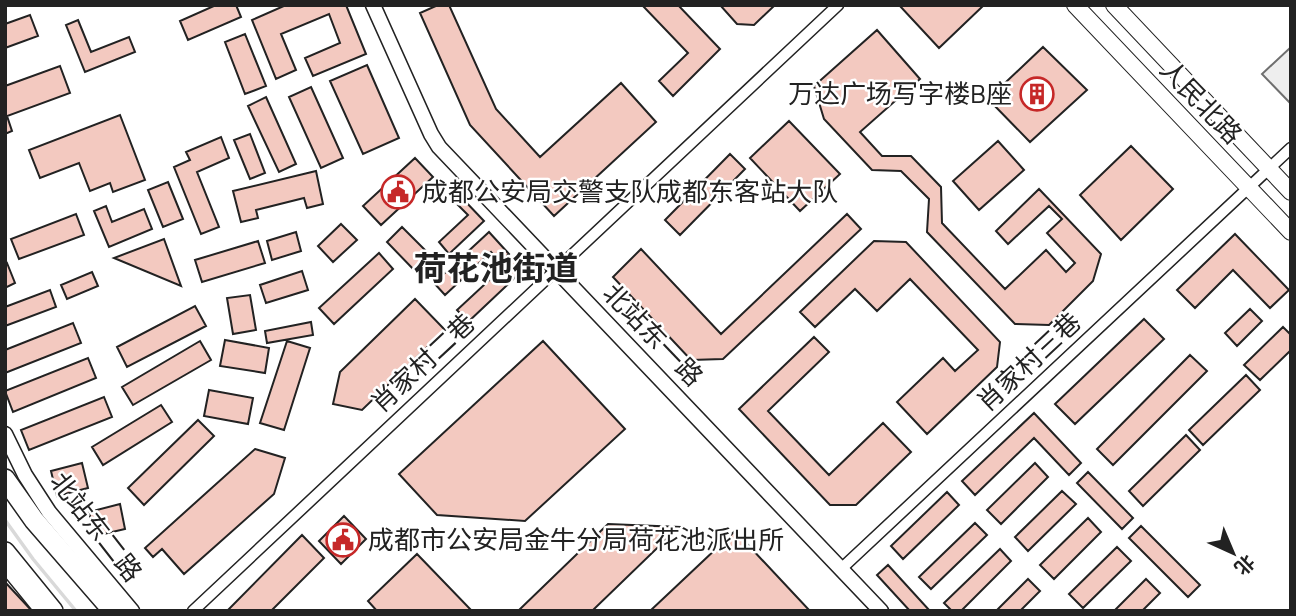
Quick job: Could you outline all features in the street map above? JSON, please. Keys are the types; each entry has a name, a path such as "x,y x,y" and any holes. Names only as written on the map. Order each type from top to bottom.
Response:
{"highway":[{"path":"5,479 34,520 113,611"},
{"path":"5,552 53,611"}],"main road":[{"name":"人民北路","path":"1075,5 1291,232"},
{"name":"人民北路","path":"1114,5 1291,192"}],"street":[{"name":"北站东一路","path":"373,5 439,147 881,611"},
{"name":"肖家村二巷","path":"193,611 838,5"},
{"name":"肖家村三巷","path":"841,569 1291,148"},
{"name":"北站东二路","path":"5,434 34,491 49,513 132,611"},
{"path":"5,568 40,611"}],"shaded area":[{"path":"1291,47 1291,104 1262,74"}],"building":[{"path":"216,5 236,5 241,17 188,40 180,21"},
{"path":"286,5 346,5 366,54 313,76 305,58 340,43 329,14 281,34 296,70 276,79 252,20"},
{"path":"438,5 449,5 496,109 540,157 621,83 656,122 554,216 470,125 420,13"},
{"path":"642,5 678,5 720,49 673,96 659,81 688,53"},
{"path":"720,5 775,5 754,25 737,24"},
{"path":"899,5 984,5 939,48"},
{"path":"30,15 38,36 5,48 5,24"},
{"path":"78,20 91,52 129,37 135,52 85,72 66,25"},
{"path":"877,30 920,79 860,132 882,156 911,156 941,187 942,223 1005,289 1046,250 1066,272 1075,263 1047,233 1062,219 1049,206 1008,244 996,231 1039,189 1101,254 1093,281 1049,325 1015,324 927,232 929,199 901,171 872,170 824,119 814,86"},
{"path":"245,34 266,86 245,94 225,42"},
{"name":"万达广场写字楼B座","path":"1043,47 1087,90 1030,142 988,99"},
{"path":"367,65 399,138 363,154 330,81"},
{"path":"60,66 70,93 7,116 12,131 5,134 5,86"},
{"path":"311,87 343,158 321,168 289,97"},
{"path":"266,97 296,164 279,172 248,106"},
{"path":"120,115 145,180 113,192 110,183 90,191 79,163 40,178 29,150"},
{"path":"789,121 840,174 800,211 750,158"},
{"path":"250,134 265,173 250,179 234,140"},
{"path":"221,137 229,158 197,172 219,227 201,234 174,167 190,160 186,152"},
{"path":"998,141 1024,170 979,210 953,181"},
{"path":"1131,146 1173,189 1121,240 1080,195"},
{"path":"730,154 745,169 680,235 665,220"},
{"name":"成都公安局交警支队成都东客站大队","path":"415,158 433,177 381,225 363,206"},
{"path":"316,171 323,204 307,208 304,198 256,210 258,218 241,222 233,191"},
{"path":"168,182 183,219 163,227 148,190"},
{"path":"464,200 484,221 449,254 439,242 468,215 458,205"},
{"path":"106,206 112,222 144,209 152,229 109,247 94,211"},
{"path":"76,214 84,235 19,259 11,239"},
{"path":"847,214 861,229 723,359 691,360 613,277 641,249 721,334"},
{"path":"341,224 357,240 333,262 318,246"},
{"path":"402,227 432,257 416,272 387,242"},
{"path":"296,232 301,251 272,260 267,241"},
{"path":"489,232 509,254 500,262 491,252 445,295 434,283"},
{"path":"1235,234 1289,290 1270,308 1233,270 1195,308 1177,290"},
{"path":"164,239 181,286 114,258"},
{"path":"258,241 265,263 202,282 195,260"},
{"path":"874,241 906,242 1000,342 997,367 927,434 897,402 943,358 955,371 978,350 910,279 877,311 855,289 815,327 800,312"},
{"path":"379,253 393,269 334,324 319,308"},
{"path":"513,258 523,270 468,322 457,310"},
{"path":"7,263 15,283 5,288 5,264"},
{"path":"302,271 308,290 266,303 260,285"},
{"path":"92,272 98,286 67,299 61,285"},
{"path":"50,290 56,307 5,326 5,307"},
{"path":"250,295 256,330 233,334 227,298"},
{"path":"415,299 445,330 362,410 333,404 340,372"},
{"path":"195,306 206,326 127,367 117,347"},
{"path":"1250,309 1262,321 1237,346 1225,333"},
{"path":"1144,319 1164,339 1075,424 1055,404"},
{"path":"311,322 313,335 267,343 265,331"},
{"path":"73,323 81,343 5,373 5,350"},
{"path":"1283,327 1291,335 1291,350 1260,380 1244,365"},
{"path":"814,337 829,352 768,411 829,475 883,423 911,452 856,505 830,505 739,409"},
{"path":"225,340 269,348 265,373 220,366"},
{"path":"200,341 211,360 133,405 122,387"},
{"path":"287,341 310,348 284,430 260,423"},
{"path":"543,341 625,429 525,521 437,515 399,474"},
{"path":"1190,355 1207,371 1113,465 1097,449"},
{"path":"88,358 96,378 13,412 5,391"},
{"path":"1246,375 1260,390 1203,445 1189,430"},
{"path":"209,390 253,398 248,424 204,416"},
{"path":"104,397 112,417 29,450 21,430"},
{"path":"161,405 172,422 103,465 92,447"},
{"path":"1034,413 1081,463 1069,475 1034,438 975,495 962,481"},
{"path":"198,420 214,436 144,505 128,488"},
{"path":"1186,435 1200,450 1143,506 1129,491"},
{"path":"255,449 285,458 274,494 184,574 162,549 153,557 145,548"},
{"path":"82,463 88,488 57,496 51,471"},
{"path":"1035,463 1048,477 1001,524 987,510"},
{"path":"1088,472 1133,518 1122,529 1077,483"},
{"path":"1062,491 1076,504 1028,551 1015,537"},
{"path":"947,492 959,505 903,559 891,546"},
{"path":"120,504 125,529 95,536 89,512"},
{"name":"成都市公安局金牛分局荷花池派出所","path":"344,516 366,539 341,564 319,541"},
{"path":"1088,518 1101,532 1054,579 1040,565"},
{"path":"975,523 987,535 931,589 919,577"},
{"path":"608,524 679,527 592,611 518,611"},
{"path":"1141,526 1200,585 1188,597 1129,538"},
{"path":"735,531 810,611 650,611"},
{"path":"302,535 324,558 271,611 227,611"},
{"path":"1117,547 1131,561 1083,608 1069,594"},
{"path":"1000,549 1011,561 961,611 952,611 944,603"},
{"path":"417,554 472,611 377,611 368,601"},
{"path":"888,565 930,611 910,611 877,575"},
{"path":"1028,579 1040,591 1020,611 996,611"},
{"path":"1146,579 1160,593 1142,611 1114,611"},
{"path":"5,582 32,611 5,611"}],"waterway":[{"path":"5,520 76,611"}],"place":[{"name":"万达广场写字楼B座","path":"1037,94"},
{"name":"成都公安局交警支队成都东客站大队","path":"398,192"},
{"name":"成都市公安局金牛分局荷花池派出所","path":"343,540"}],"district":[{"name":"荷花池街道","path":"496,268"}]}
